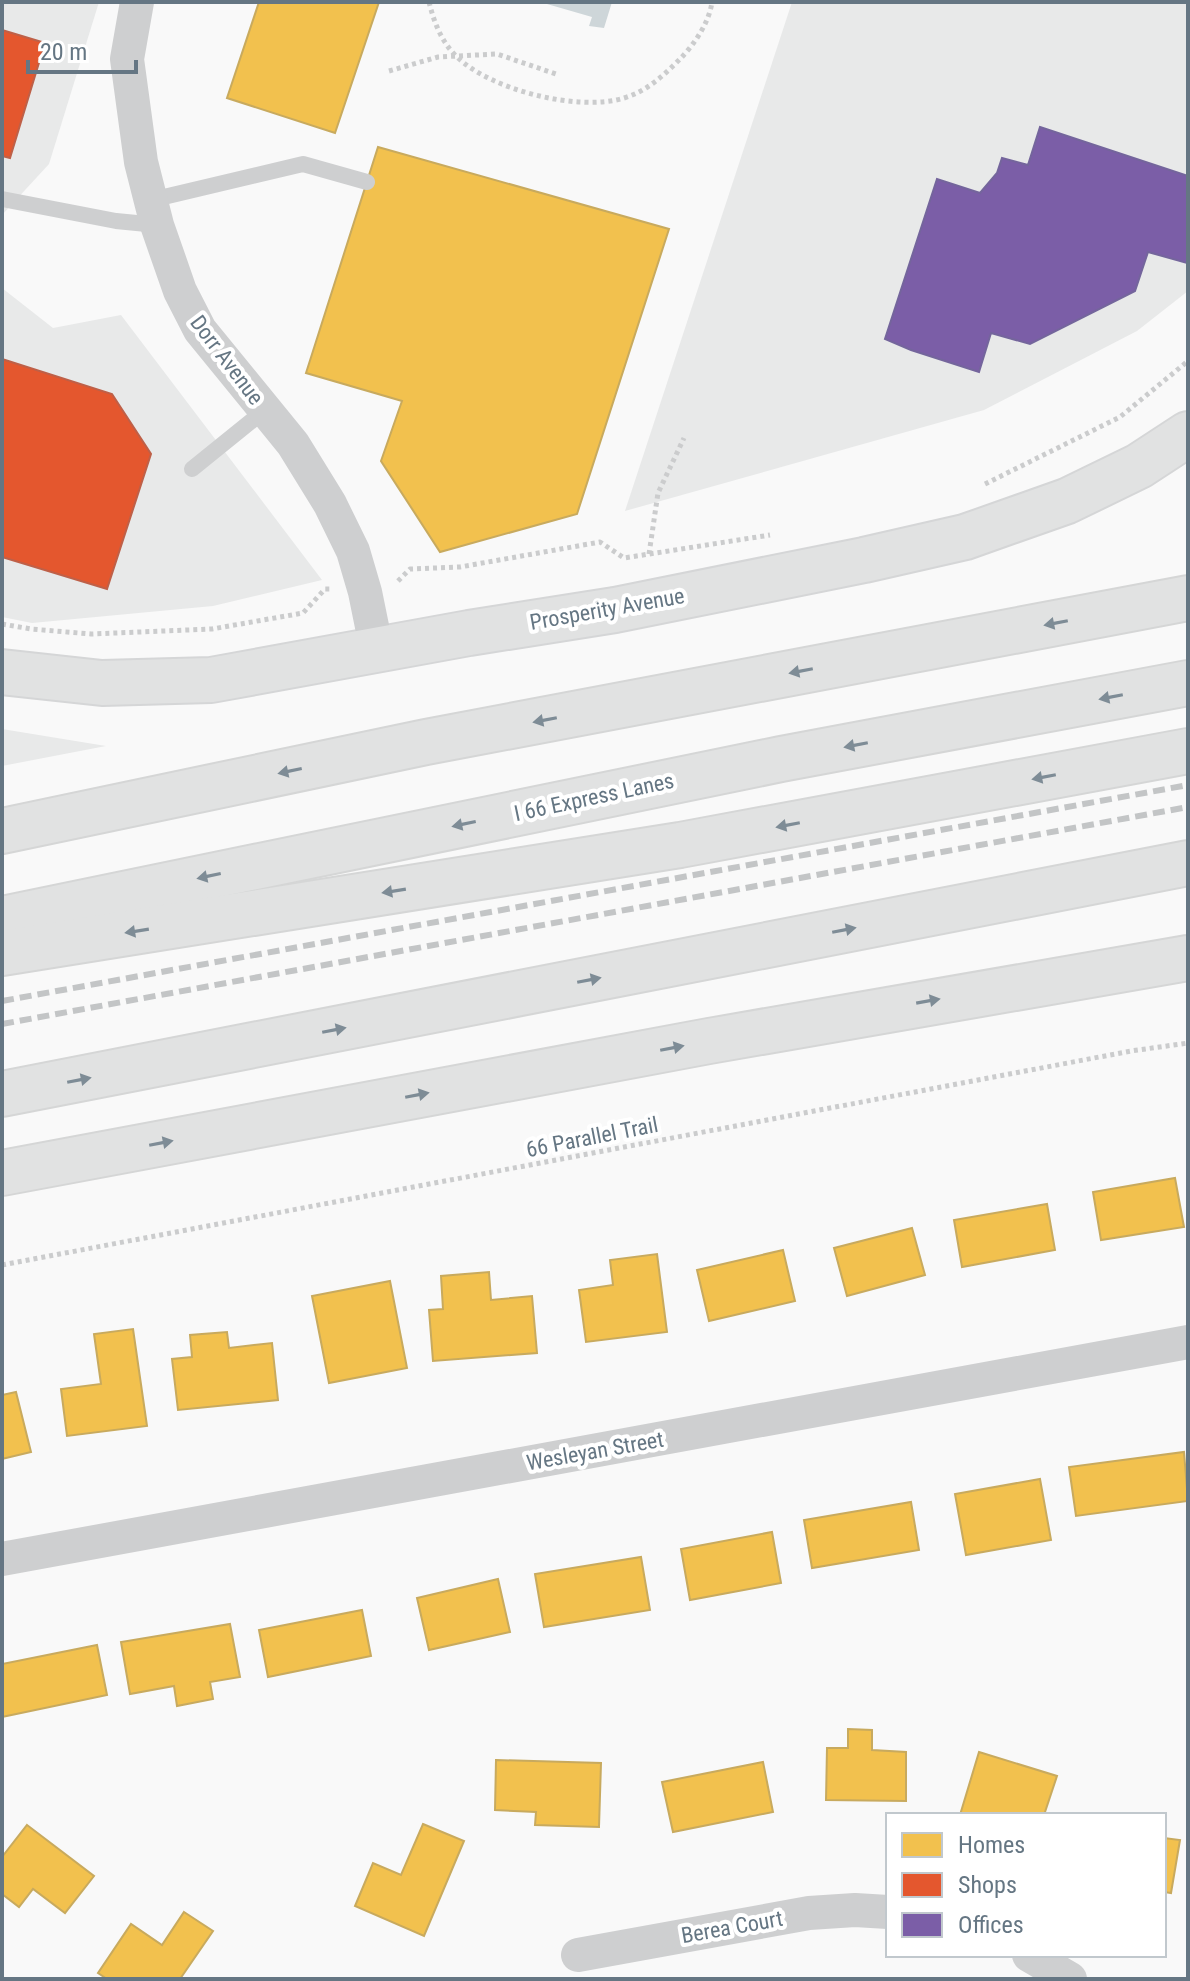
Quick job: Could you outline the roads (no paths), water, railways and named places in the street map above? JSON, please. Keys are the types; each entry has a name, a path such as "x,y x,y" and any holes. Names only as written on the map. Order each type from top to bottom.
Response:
{"main road":[{"name":"Prosperity Avenue","path":"2,672 102,683 211,680 615,610 965,537 1067,501 1139,466 1188,434"},
{"path":"2,831 426,742 1188,598"},
{"name":"I 66 Express Lanes","path":"2,919 781,759 1188,683"},
{"path":"2,953 680,845 1188,751"},
{"path":"2,1094 1188,863"},
{"path":"2,1173 709,1041 1188,958"}],"street":[{"name":"Dorr Avenue","path":"137,2 127,59 141,162 180,291 200,330 293,444 330,504 353,551 377,651"},
{"name":"Wesleyan Street","path":"2,1559 1188,1342"},
{"name":"Berea Court","path":"578,1955 809,1913 886,1912"},
{"path":"1032,1957 1070,1979"}],"lane":[{"path":"2,199 116,221 154,212 303,164 367,182"},
{"path":"192,469 265,410"}],"railway":[{"path":"2,1001 1188,785"},
{"path":"2,1024 1188,807"}]}
